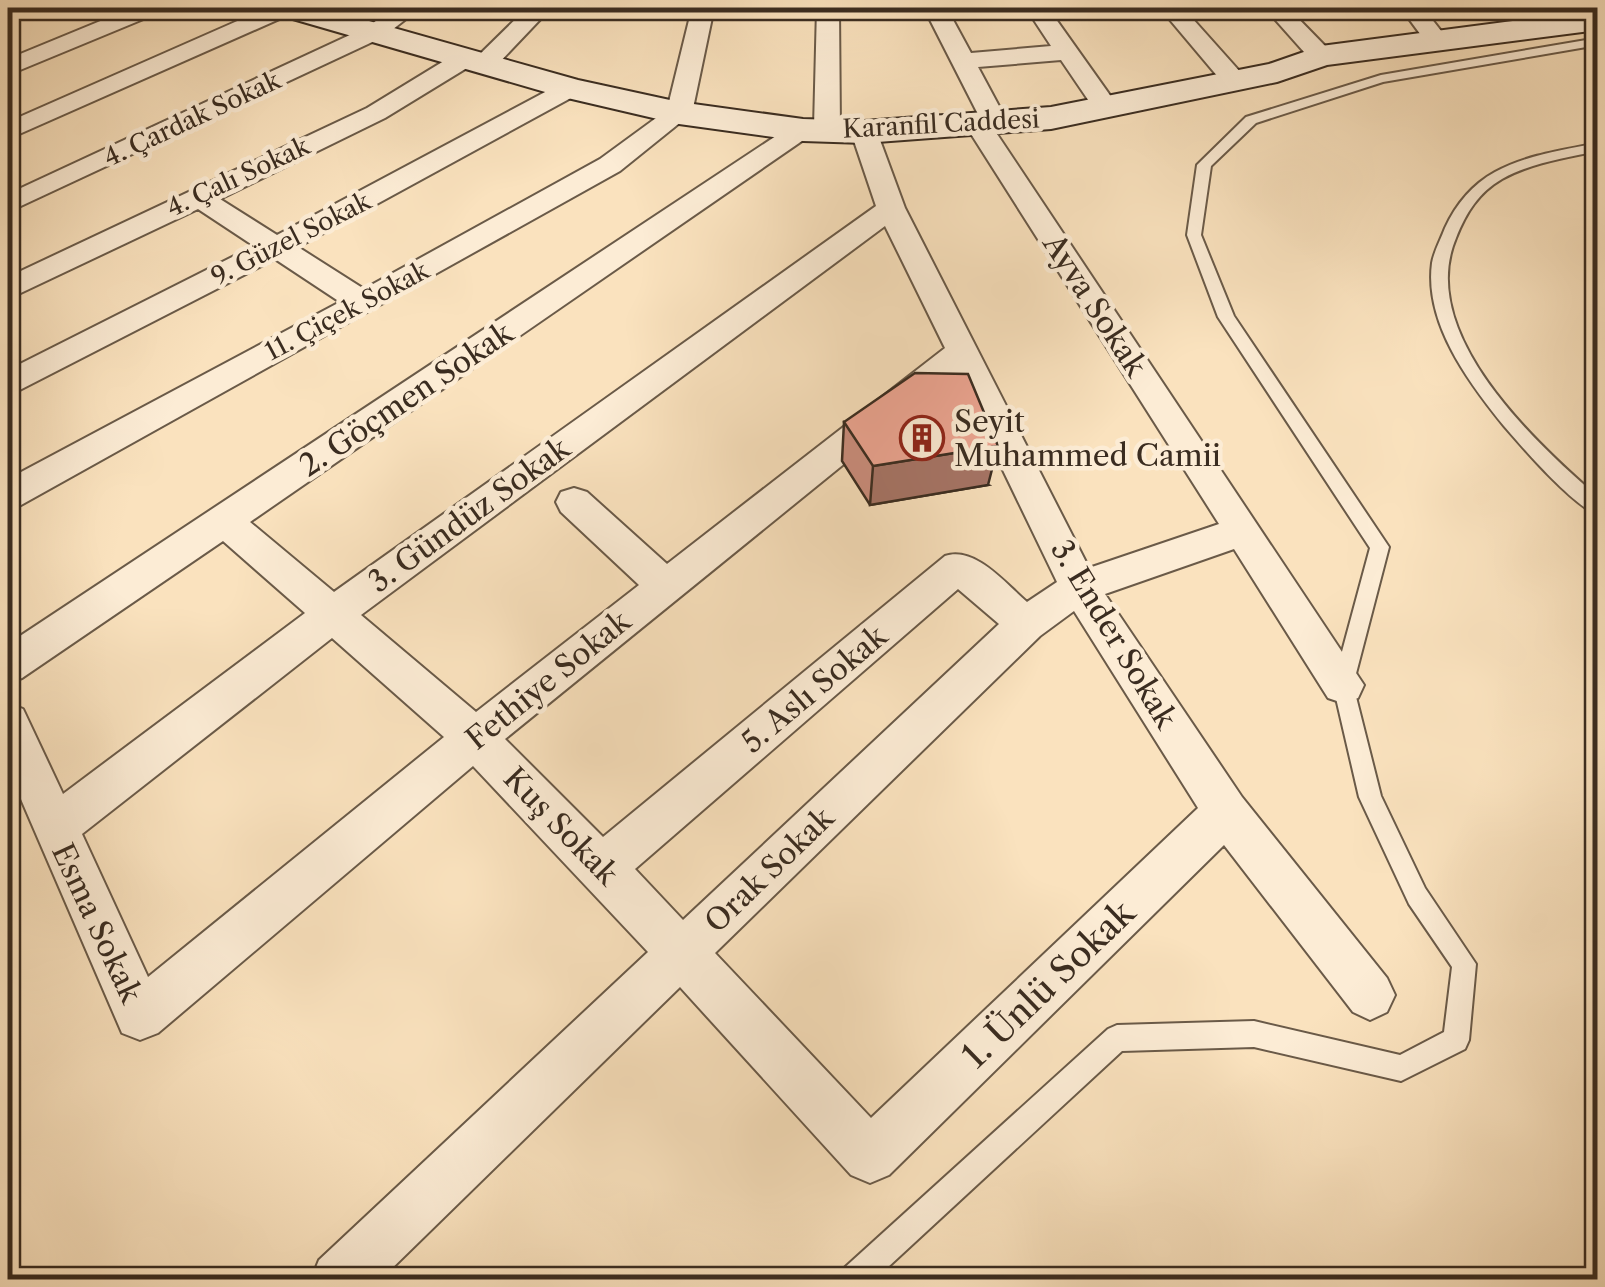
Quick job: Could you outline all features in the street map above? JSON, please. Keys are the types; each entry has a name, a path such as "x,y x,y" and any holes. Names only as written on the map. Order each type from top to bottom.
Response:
{"street":[{"path":"8,10 15,8"},
{"path":"8,68 150,8"},
{"path":"8,131 287,8"},
{"name":"Karanfil Caddesi","path":"287,8 571,88 679,114 831,130 987,125 1106,108 1277,72 1321,56 1592,22"},
{"name":"4. Çardak Sokak","path":"8,204 375,32 409,8"},
{"name":"4. Çalı Sokak","path":"8,289 376,113 476,60 540,8"},
{"path":"679,114 703,8"},
{"path":"828,8 831,130"},
{"path":"936,10 990,8"},
{"path":"1037,8 1106,108"},
{"path":"1171,8 1233,79"},
{"path":"1276,8 1321,56"},
{"path":"1412,8 1438,41"},
{"name":"Ayva Sokak","path":"936,10 962,61 987,125 1343,685"},
{"path":"962,61 1069,52"},
{"name":"9. Güzel Sokak","path":"8,384 389,189 571,88"},
{"name":"11. Çiçek Sokak","path":"8,495 610,165 679,114"},
{"name":"3. Ender Sokak","path":"831,130 891,208 1079,588 1226,812 1370,994"},
{"name":"2. Göçmen Sokak","path":"8,666 831,130"},
{"path":"196,196 363,302"},
{"name":"3. Gündüz Sokak","path":"53,829 333,614 891,208"},
{"name":"Fethiye Sokak","path":"140,1015 474,738 961,352"},
{"path":"574,502 665,586"},
{"name":"Kuş Sokak","path":"226,522 474,738 602,866 870,1156"},
{"name":"Orak Sokak","path":"339,1280 1026,624 1079,588 1242,531"},
{"name":"5. Aslı Sokak","path":"602,866 958,568 1026,624"},
{"name":"Esma Sokak","path":"8,722 140,1015"},
{"name":"1. Ünlü Sokak","path":"870,1156 1226,812"}],"lane":[{"path":"852,1280 1117,1038 1254,1034 1401,1068 1456,1040 1464,964 1418,896 1370,798 1343,685 1380,547 1226,317 1194,234 1204,166 1252,120 1381,79 1592,22"},
{"path":"1598,147 1545,159 1489,181 1456,216 1439,264 1444,314 1476,378 1543,462 1598,508"}],"building":[{"path":"915,373 968,374 998,446 873,466 844,422"}],"place":[{"name":"Seyit Muhammed Camii","path":"922,438"}]}
